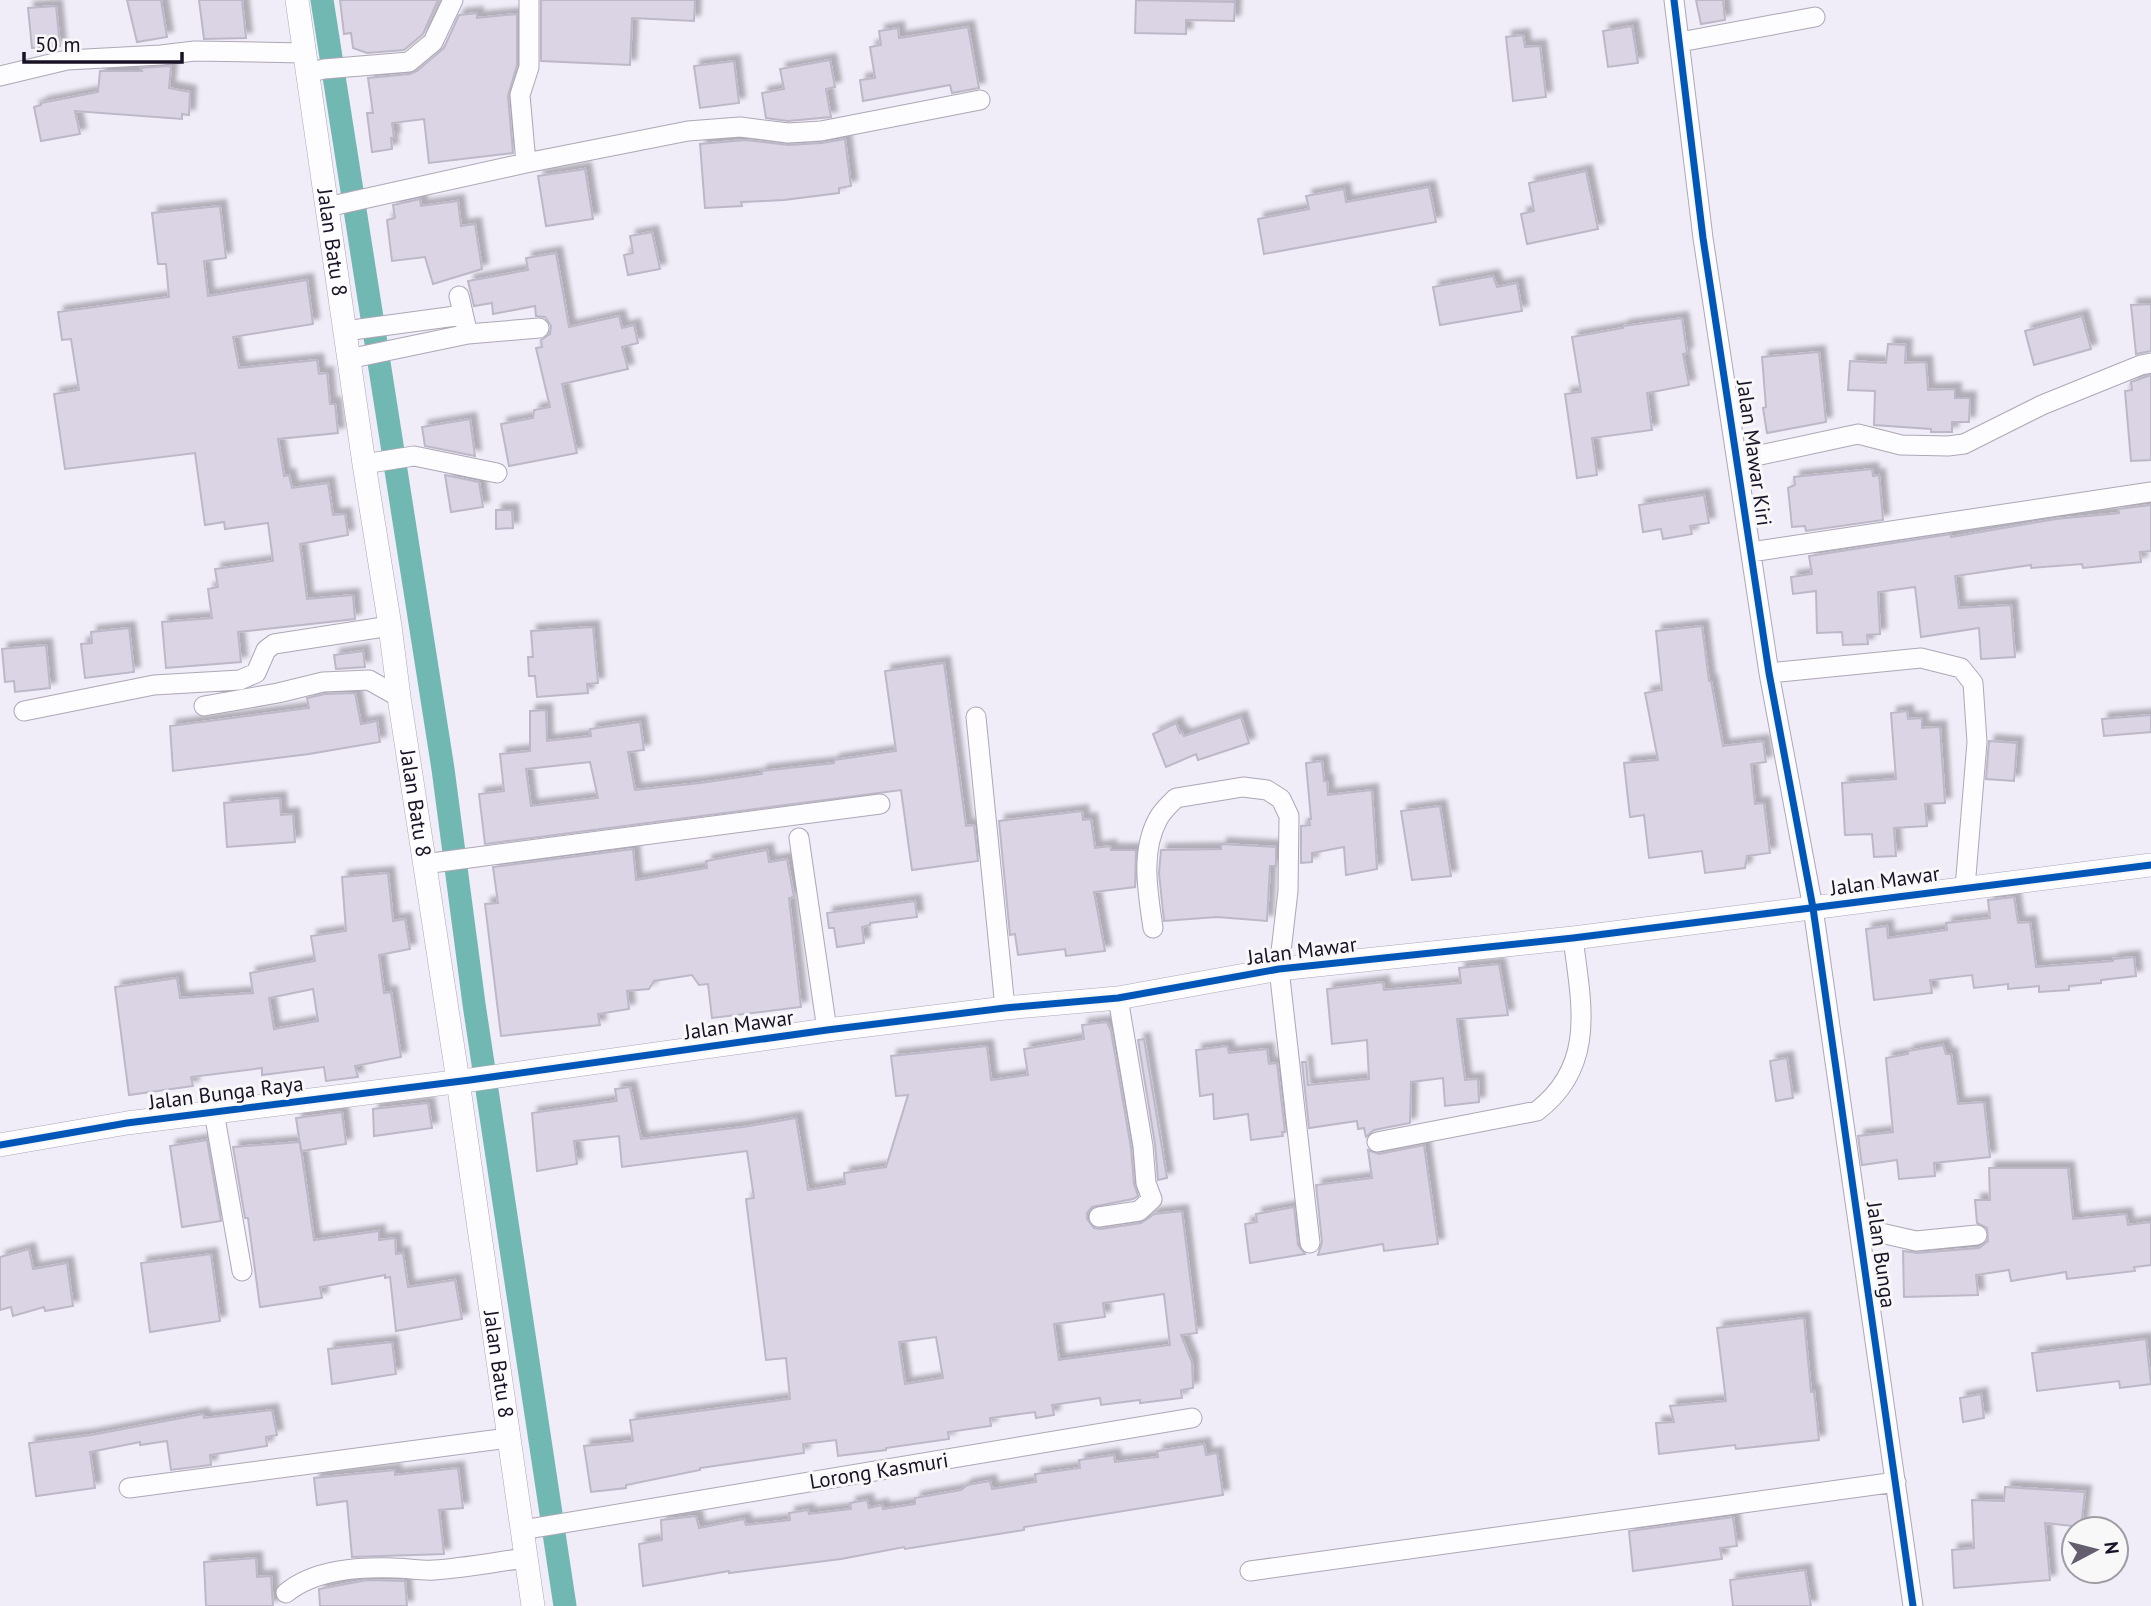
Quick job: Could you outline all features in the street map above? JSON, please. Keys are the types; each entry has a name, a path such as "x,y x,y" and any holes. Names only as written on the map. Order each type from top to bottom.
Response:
{"street":[{"name":"Jalan Batu 8","path":"297,0 312,65 373,462 398,698 424,864 464,1081 508,1438 529,1529 526,1558 533,1606"},
{"path":"0,76 67,60 195,51 312,65 351,66 409,62 433,41 453,0"},
{"path":"526,163 520,95 529,67 529,0"},
{"name":"Jalan Mawar Kiri","path":"1674,0 1703,238 1769,673 1813,908"},
{"path":"1680,42 1815,17"},
{"path":"334,205 688,131 740,127 788,133 821,131 980,100"},
{"path":"357,357 385,351 463,315"},
{"path":"353,330 463,315 539,328"},
{"path":"1737,460 1858,434 1901,445 1964,444 2042,405 2151,363"},
{"path":"373,462 414,456 497,473"},
{"path":"1751,552 2151,492"},
{"path":"24,711 154,685 240,680 256,673 266,650 274,644 390,626"},
{"path":"1769,673 1921,658 1961,667 1973,683 1977,742 1965,888"},
{"path":"204,706 323,682 369,680 398,698"},
{"path":"976,717 1005,1008"},
{"path":"1153,928 1147,882 1149,843 1158,818 1176,798 1243,788 1267,790 1281,799 1289,816 1288,891 1279,970 1310,1242"},
{"path":"424,864 880,804"},
{"path":"799,838 827,1030"},
{"name":"Jalan Mawar","path":"464,1081 827,1030 1005,1008 1118,998 1279,970 1573,938 2151,865"},
{"name":"Jalan Bunga","path":"1813,908 1913,1606"},
{"path":"1377,1142 1537,1111 1554,1098 1571,1070 1580,1044 1583,1013 1573,938"},
{"path":"1099,1217 1139,1211 1152,1199 1146,1183 1143,1146 1118,998"},
{"name":"Jalan Bunga Raya","path":"0,1145 127,1123 464,1081"},
{"path":"214,1112 242,1271"},
{"path":"1859,1228 1916,1241 1977,1235"},
{"name":"Lorong Kasmuri","path":"529,1529 1192,1418"},
{"path":"129,1488 508,1438"},
{"path":"1250,1570 1896,1482"},
{"path":"286,1593 305,1580 333,1573 377,1568 431,1570 526,1558"}],"building":[{"path":"127,0 161,0 167,37 137,42"},
{"path":"199,0 242,0 246,38 204,39"},
{"path":"340,0 438,0 423,34 404,50 367,53 353,48 351,33 344,34"},
{"path":"541,0 695,0 694,21 632,18 630,65 541,61"},
{"path":"1136,0 1235,2 1234,21 1186,20 1186,34 1135,33"},
{"path":"1696,0 1723,0 1725,20 1701,24"},
{"path":"56,6 60,46 32,48 28,8"},
{"path":"477,13 477,18 517,14 517,65 508,96 513,153 429,163 424,119 392,123 392,149 372,152 367,113 373,113 368,78 417,71 444,48 459,15"},
{"path":"1632,26 1638,63 1608,67 1603,31"},
{"path":"968,27 979,88 952,93 950,85 863,101 860,80 875,78 870,47 881,45 879,31 898,28 899,38"},
{"path":"1523,35 1525,47 1540,46 1546,97 1513,101 1506,37"},
{"path":"830,60 835,87 826,89 831,117 788,121 766,118 762,93 784,89 780,69"},
{"path":"734,61 739,103 700,108 694,66"},
{"path":"171,67 169,88 190,92 189,115 182,114 182,119 75,111 80,134 41,141 34,107 41,103 98,92 100,71 142,71 141,68"},
{"path":"845,139 851,186 839,188 839,193 741,202 742,206 705,208 700,144 745,140 789,145"},
{"path":"585,169 593,219 546,226 538,176"},
{"path":"1586,171 1598,229 1527,244 1521,214 1534,211 1529,183"},
{"path":"1429,187 1436,222 1264,254 1258,219 1309,209 1306,196 1344,189 1346,202"},
{"path":"420,199 421,206 458,201 461,226 475,224 482,269 433,284 425,257 392,261 387,220 395,218 393,205"},
{"path":"220,206 226,258 204,261 208,296 307,280 313,324 233,337 239,368 317,360 319,374 327,373 330,404 335,404 338,433 278,439 284,476 289,475 292,488 328,483 333,515 345,514 348,535 300,544 307,599 353,595 355,619 238,632 241,662 166,668 162,622 212,618 208,589 218,587 215,569 273,561 268,523 225,529 224,522 205,525 195,453 65,469 54,394 79,390 71,339 62,340 58,312 169,297 166,264 158,264 152,213"},
{"path":"652,232 660,269 628,275 624,255 633,253 630,236"},
{"path":"556,253 569,327 619,316 622,328 634,325 638,343 622,347 628,369 562,384 577,453 509,466 501,424 533,418 534,410 550,407 536,348 542,347 541,340 550,334 551,326 545,317 536,316 535,306 493,314 492,303 474,306 468,281 528,270 526,258"},
{"path":"1493,276 1497,287 1517,283 1522,311 1440,325 1433,287"},
{"path":"2151,304 2151,351 2136,354 2131,305"},
{"path":"2082,316 2091,349 2034,365 2025,331"},
{"path":"1682,318 1687,353 1683,354 1689,385 1647,393 1652,430 1592,438 1597,475 1577,478 1565,394 1581,392 1572,337 1623,326"},
{"path":"1888,344 1906,345 1905,363 1926,362 1928,390 1955,389 1955,398 1970,398 1969,422 1952,422 1952,432 1874,425 1875,391 1848,390 1850,361 1886,363"},
{"path":"1819,352 1826,422 1767,433 1763,408 1766,407 1762,357"},
{"path":"2151,375 2151,460 2131,461 2125,391 2132,390 2131,382"},
{"path":"470,419 475,456 425,446 422,427"},
{"path":"1872,469 1873,476 1879,475 1883,520 1806,531 1805,526 1792,527 1788,488 1795,485 1794,477"},
{"path":"445,475 479,482 483,507 451,512"},
{"path":"1704,495 1709,523 1690,526 1692,534 1663,539 1661,529 1643,532 1639,505"},
{"path":"2151,505 2151,551 2140,552 2141,562 2083,568 2082,564 2031,568 2031,565 1955,576 1959,608 2011,605 2015,657 1981,659 1979,628 1921,637 1915,587 1878,592 1880,634 1867,635 1868,644 1843,645 1842,632 1817,633 1816,591 1793,594 1791,577 1812,574 1809,556 1951,534 1951,537 2056,519 2119,513 2118,509"},
{"path":"496,510 512,510 513,528 496,529"},
{"path":"1702,626 1709,681 1723,746 1763,741 1766,762 1751,764 1755,804 1764,803 1770,853 1747,856 1745,868 1705,873 1702,851 1649,858 1644,815 1630,817 1624,763 1658,760 1645,693 1662,690 1656,631"},
{"path":"593,627 598,683 587,684 588,693 537,697 535,676 529,676 528,657 533,657 531,631"},
{"path":"129,628 134,672 85,678 81,644 92,643 91,632"},
{"path":"46,645 50,688 15,692 14,681 5,682 2,649"},
{"path":"363,651 365,667 336,669 334,655"},
{"path":"944,663 966,826 974,825 978,861 912,870 901,790 485,844 479,794 504,791 500,754 530,751 530,711 546,710 547,741 591,736 590,729 640,722 644,750 628,752 635,790 700,783 896,751 885,671","holes":["590,762 598,798 531,806 526,769"]},
{"path":"355,693 361,724 377,721 380,742 173,771 170,726 309,708 307,698 325,694"},
{"path":"1907,711 1908,719 1922,718 1922,728 1940,727 1945,803 1925,804 1927,826 1894,828 1896,856 1874,857 1872,834 1845,835 1842,783 1896,779 1891,713"},
{"path":"2151,715 2151,732 2104,736 2102,719"},
{"path":"1241,717 1249,743 1198,760 1196,754 1166,767 1153,734 1176,723 1184,736"},
{"path":"1989,741 2017,743 2014,781 1986,779"},
{"path":"1322,761 1328,795 1372,790 1377,869 1346,875 1344,847 1312,853 1312,862 1301,863 1301,826 1310,825 1311,819 1306,763"},
{"path":"280,798 281,815 293,814 295,842 227,847 224,803"},
{"path":"1440,806 1451,876 1412,880 1401,811"},
{"path":"1082,811 1083,820 1091,819 1095,848 1110,846 1111,850 1136,850 1135,887 1094,892 1105,951 1066,956 1065,949 1018,955 1015,934 1010,935 999,821"},
{"path":"1221,844 1276,847 1276,866 1270,866 1267,921 1217,917 1164,921 1159,873 1161,850 1221,849"},
{"path":"633,849 636,880 707,868 706,861 767,850 769,862 787,859 794,897 789,898 801,1007 712,1018 708,984 699,985 692,975 654,981 649,989 627,991 629,1009 598,1014 600,1025 501,1036 485,904 498,903 493,867"},
{"path":"388,873 393,921 405,919 410,949 379,955 384,993 391,992 401,1057 355,1066 358,1077 326,1081 324,1067 262,1075 262,1068 191,1077 193,1086 129,1095 115,987 177,978 180,998 253,993 250,973 315,961 311,936 346,931 342,877","holes":["313,989 318,1021 274,1029 269,998"]},
{"path":"2014,897 2018,923 2030,922 2036,967 2134,957 2136,976 2069,986 2069,990 2039,992 2039,986 2008,989 2008,984 1974,988 1972,975 1930,980 1932,993 1874,1000 1866,929 1887,926 1888,938 1947,930 1946,923 1990,918 1988,900"},
{"path":"915,901 917,917 870,923 862,927 864,943 837,947 834,928 829,928 827,913"},
{"path":"1499,964 1508,1015 1457,1019 1465,1080 1478,1079 1479,1102 1445,1106 1443,1078 1411,1082 1410,1123 1374,1130 1366,1137 1364,1128 1358,1129 1357,1121 1309,1128 1302,1062 1306,1062 1308,1085 1369,1079 1367,1040 1332,1044 1327,989 1383,982 1384,990 1461,983 1459,968"},
{"path":"1107,1022 1111,1031 1138,1196 1092,1207 1087,1213 1087,1219 1094,1228 1101,1229 1141,1223 1154,1214 1182,1211 1197,1333 1181,1335 1192,1362 1193,1388 1181,1390 1182,1398 1101,1405 1100,1398 1052,1405 1054,1415 1036,1418 1035,1412 990,1418 991,1426 948,1432 949,1439 886,1450 838,1456 836,1440 803,1444 804,1453 700,1468 626,1485 626,1488 591,1492 584,1446 633,1441 630,1420 790,1399 786,1358 766,1360 746,1199 754,1198 747,1151 622,1167 619,1136 574,1141 577,1164 537,1171 532,1113 617,1101 615,1089 630,1087 641,1139 796,1118 808,1190 845,1184 844,1173 886,1167 908,1095 896,1096 891,1056 987,1046 991,1080 1028,1075 1024,1049 1084,1039 1082,1025","holes":["1164,1294 1170,1345 1059,1360 1054,1324 1105,1317 1103,1303","936,1337 943,1378 905,1384 899,1342"]},
{"path":"1144,1039 1167,1178 1158,1180 1155,1144 1138,1040"},
{"path":"1943,1045 1946,1054 1951,1054 1958,1104 1984,1102 1990,1157 1934,1163 1935,1176 1899,1179 1897,1160 1862,1165 1858,1136 1893,1132 1886,1058"},
{"path":"1227,1046 1229,1053 1267,1049 1269,1064 1277,1063 1285,1132 1282,1132 1283,1136 1251,1140 1248,1114 1214,1119 1213,1094 1200,1096 1196,1050"},
{"path":"1787,1058 1793,1098 1776,1101 1770,1061"},
{"path":"428,1103 432,1128 374,1136 373,1109"},
{"path":"342,1112 346,1144 301,1151 296,1118"},
{"path":"207,1140 221,1221 182,1227 170,1146"},
{"path":"300,1142 314,1240 379,1231 379,1240 395,1238 396,1254 403,1253 408,1287 455,1280 462,1319 396,1331 390,1277 385,1278 385,1275 320,1287 322,1298 260,1307 248,1218 245,1218 233,1147"},
{"path":"1424,1145 1438,1244 1384,1251 1383,1244 1318,1255 1322,1242 1316,1185 1372,1178 1368,1150 1379,1154"},
{"path":"1989,1168 2068,1168 2073,1219 2126,1214 2128,1225 2151,1222 2151,1265 2134,1267 2135,1271 2067,1279 2066,1272 2011,1281 2009,1270 1976,1275 1978,1295 1904,1297 1903,1251 1917,1253 1979,1248 1988,1241 1987,1228 1977,1223 1975,1200 1990,1200"},
{"path":"1294,1207 1298,1245 1305,1254 1250,1263 1245,1224 1257,1222 1256,1214"},
{"path":"29,1249 33,1269 67,1263 73,1306 45,1311 44,1307 13,1316 11,1307 0,1310 0,1257"},
{"path":"211,1254 220,1321 150,1332 141,1263"},
{"path":"1804,1318 1819,1440 1736,1449 1735,1445 1659,1454 1656,1423 1674,1422 1670,1406 1726,1401 1717,1328"},
{"path":"2146,1339 2151,1384 2120,1388 2119,1381 2037,1391 2032,1353"},
{"path":"392,1342 396,1374 332,1384 328,1349"},
{"path":"1981,1394 1984,1418 1963,1422 1960,1398"},
{"path":"272,1410 277,1435 266,1437 267,1446 210,1455 211,1465 171,1470 167,1441 140,1445 140,1442 90,1452 95,1488 36,1496 29,1443 91,1435 203,1414 204,1418"},
{"path":"1204,1444 1206,1455 1217,1453 1223,1495 905,1549 904,1547 841,1559 729,1571 643,1586 639,1544 662,1540 661,1520 696,1516 699,1528 744,1519 746,1525 790,1520 789,1513 808,1510 809,1514 851,1509 850,1503 867,1500 869,1508 882,1505 883,1509 915,1504 915,1498 961,1490 967,1485 990,1481 992,1489 1036,1482 1035,1474 1080,1468 1079,1460 1114,1455 1115,1462 1158,1457 1157,1451"},
{"path":"458,1468 463,1508 439,1510 444,1554 352,1557 347,1501 317,1505 314,1478 395,1470 395,1475"},
{"path":"2005,1487 2085,1492 2082,1515 2060,1515 2060,1525 2045,1523 2050,1580 1954,1588 1952,1550 1974,1548 1972,1500 2004,1501"},
{"path":"1733,1517 1737,1546 1720,1548 1722,1559 1633,1571 1629,1531"},
{"path":"256,1558 257,1577 271,1576 273,1606 206,1606 204,1562"},
{"path":"1805,1570 1811,1606 1733,1606 1730,1580"},
{"path":"367,1580 405,1581 407,1606 320,1606 319,1589"}],"waterway":[{"path":"322,0 443,769 474,1004 565,1606"}],"cycle path":[{"path":"1674,0 1703,238 1769,673 1813,908 1913,1606"},
{"path":"0,1145 127,1123 470,1080 827,1030 1005,1008 1118,998 1279,969 1573,938 2151,865"}]}
